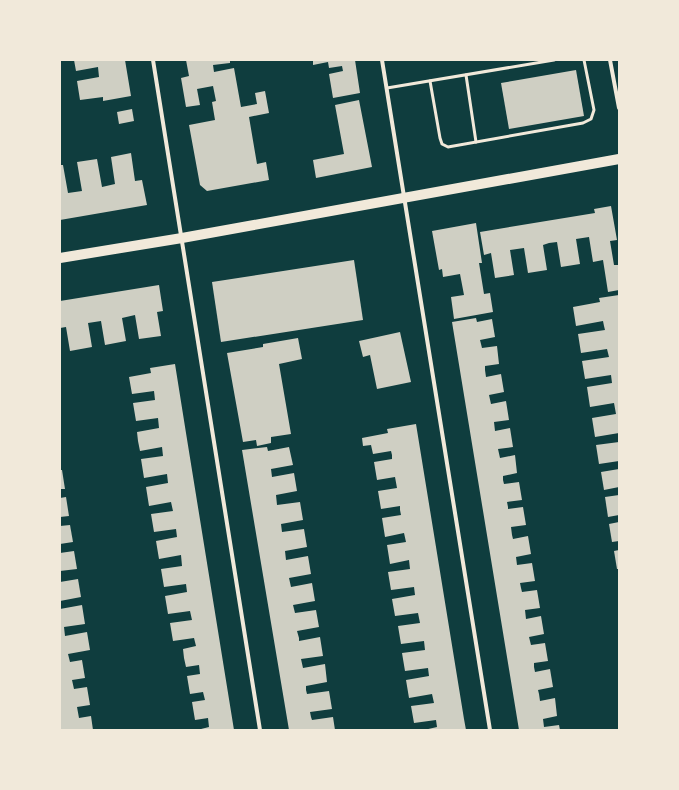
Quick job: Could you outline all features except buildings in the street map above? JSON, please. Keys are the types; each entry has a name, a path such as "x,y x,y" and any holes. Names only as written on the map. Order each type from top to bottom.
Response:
{"main road":[{"path":"60,258 182,238 619,159"}],"street":[{"path":"153,60 260,730"},
{"path":"382,60 490,730"},
{"path":"610,60 619,108"}],"lane":[{"path":"387,88 554,60"},
{"path":"430,81 442,144 448,147 583,124 591,119 594,110 584,60"},
{"path":"466,75 476,142"}]}
